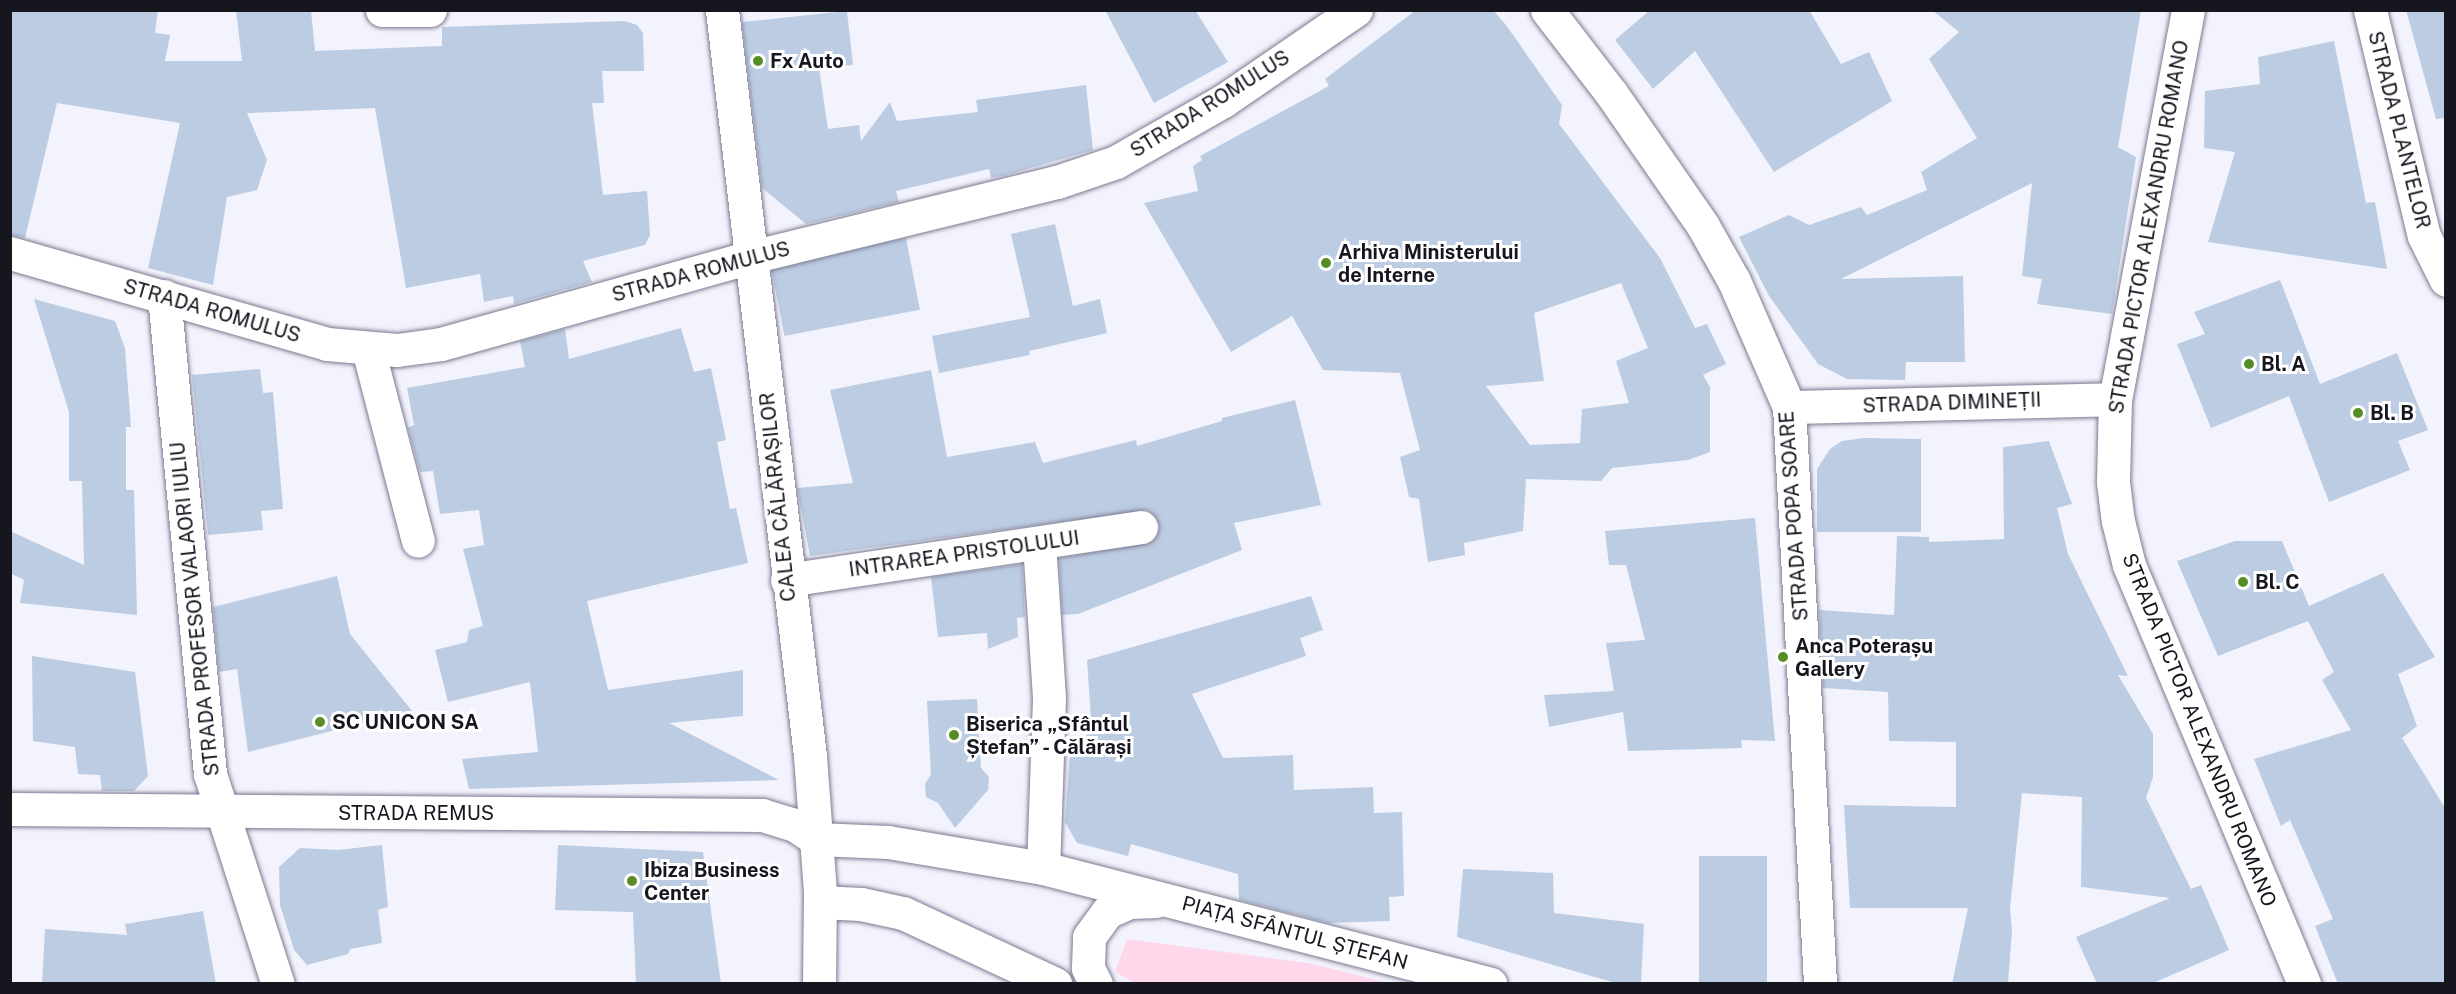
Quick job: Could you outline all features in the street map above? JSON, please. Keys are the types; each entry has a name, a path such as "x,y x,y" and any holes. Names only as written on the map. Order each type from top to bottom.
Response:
{"street":[{"path":"382,10 430,10"},
{"name":"CALEA CĂLĂRAȘILOR","path":"722,10 787,580 810,756 820,902 819,984"},
{"name":"STRADA ROMULUS","path":"10,253 327,344 397,350 441,344 751,257 1057,182 1116,162 1223,101 1356,10"},
{"name":"STRADA POPA SOARE","path":"1547,10 1611,93 1703,226 1734,281 1789,407 1820,984"},
{"name":"STRADA PICTOR ALEXANDRU ROMANO","path":"2188,10 2115,399 2113,482 2129,565 2304,984"},
{"name":"STRADA PLANTELOR","path":"2370,10 2424,236 2445,280"},
{"name":"STRADA PROFESOR VALAORI IULIU","path":"164,296 210,774 278,984"},
{"path":"368,349 418,541"},
{"name":"STRADA DIMINEȚII","path":"1789,407 2115,399"},
{"name":"INTRAREA PRISTOLULUI","path":"787,580 1141,527"},
{"path":"1039,543 1049,698 1043,868"},
{"name":"STRADA REMUS","path":"10,809 762,815 795,825 816,839"},
{"name":"PIAȚA SFÂNTUL ȘTEFAN","path":"816,839 888,842 1043,868 1490,984"},
{"name":"PIAȚA SFÂNTUL ȘTEFAN","path":"1096,984 1088,968 1089,937 1107,912 1129,902 1170,900"},
{"path":"820,902 861,904 903,913 1055,984"}],"shaded area":[{"path":"1127,939 1308,963 1389,983 1134,983 1115,972"}],"building":[{"path":"10,10 158,10 155,33 170,35 165,61 242,61 236,10 311,10 315,51 442,46 442,27 624,21 637,25 643,33 644,71 602,71 604,103 592,103 603,195 647,191 650,235 645,245 583,261 592,282 514,304 513,296 484,302 480,274 406,288 375,108 247,113 267,160 257,190 227,197 213,285 148,268 180,123 57,103 25,238 10,235"},
{"path":"1105,10 1195,10 1228,62 1154,103"},
{"path":"1416,10 1493,10 1562,105 1559,124 1660,258 1695,328 1707,324 1726,364 1703,375 1710,387 1710,452 1688,460 1612,468 1601,481 1526,479 1523,531 1464,543 1465,555 1428,562 1419,499 1409,497 1400,457 1420,450 1400,373 1323,370 1292,316 1231,352 1144,203 1198,191 1193,166 1202,160 1200,156 1329,86 1325,79","holes":["1621,283 1648,348 1616,361 1629,403 1582,409 1580,443 1530,445 1486,386 1544,381 1534,313"]},
{"path":"1650,10 1809,10 1841,64 1869,52 1892,101 1774,172 1695,51 1653,89 1615,40"},
{"path":"1932,10 2141,10 2118,147 2136,157 2112,314 2037,304 2042,279 2022,276 2032,183 1841,279 1963,276 1965,362 1906,362 1905,380 1847,379 1818,364 1769,296 1739,237 1789,215 1809,225 1861,207 1867,215 1927,190 1921,172 1977,138 1929,59 1959,32"},
{"path":"2406,10 2445,10 2445,118 2436,119"},
{"path":"847,11 853,65 819,68 828,129 859,125 861,141 890,102 897,121 978,112 976,100 1086,85 1093,150 1003,176 991,178 989,169 896,191 899,202 806,224 762,188 742,22"},
{"path":"2334,41 2366,203 2375,202 2387,269 2208,242 2235,152 2204,148 2205,91 2260,84 2258,57"},
{"path":"1055,224 1073,306 1100,299 1107,333 1029,351 1030,355 939,373 932,336 1030,317 1011,234"},
{"path":"906,238 920,310 784,336 771,264"},
{"path":"2280,280 2320,384 2397,353 2428,430 2398,441 2410,470 2329,502 2289,396 2211,428 2177,344 2205,334 2194,312"},
{"path":"34,299 115,321 125,348 131,427 126,427 126,490 134,490 137,615 20,603 24,580 10,573 10,531 84,565 82,481 69,481 69,412"},
{"path":"681,328 694,372 711,368 726,440 717,442 730,509 736,508 748,563 587,601 608,690 743,670 743,716 669,723 779,780 469,789 462,759 538,752 530,682 448,702 435,650 467,642 469,630 483,626 463,549 484,545 479,510 440,514 433,471 420,472 408,428 414,425 407,388 525,367 520,341 565,329 569,359"},
{"path":"260,369 263,393 273,392 283,509 261,511 263,530 208,535 192,375"},
{"path":"931,370 947,457 1035,442 1043,463 1136,440 1137,446 1222,421 1222,418 1295,400 1321,505 1234,523 1242,550 1078,614 1062,615 1059,558 1152,542 1160,525 1148,510 810,556 797,488 853,483 830,390"},
{"path":"1864,438 1921,439 1921,532 1817,532 1817,469 1830,449 1842,441"},
{"path":"2049,441 2072,504 2057,508 2068,554 2128,676 2118,675 2153,734 2153,777 2146,798 2191,889 2201,885 2229,950 2151,984 2097,984 2076,937 2170,898 2081,887 2082,797 2022,793 2010,908 2012,930 2008,984 1952,984 1968,908 1850,908 1844,805 1956,807 1956,742 1889,741 1888,692 1823,688 1819,610 1894,615 1897,536 1929,537 1929,542 2004,539 2003,447"},
{"path":"1755,518 1775,741 1741,740 1742,748 1628,751 1623,712 1549,727 1544,695 1614,691 1606,643 1645,640 1626,565 1609,565 1605,531"},
{"path":"2235,541 2282,541 2309,606 2383,573 2435,657 2398,674 2417,726 2402,738 2445,808 2445,984 2338,984 2315,926 2333,919 2290,820 2281,826 2254,759 2351,730 2322,680 2334,672 2308,621 2218,656 2177,561"},
{"path":"1022,564 1025,617 1017,618 1018,637 988,649 987,633 938,637 931,577"},
{"path":"337,576 350,634 412,711 248,752 237,669 219,672 213,607"},
{"path":"1311,596 1323,630 1300,638 1306,656 1192,694 1223,758 1293,755 1294,790 1373,787 1374,813 1402,812 1404,896 1389,897 1390,921 1328,923 1239,900 1238,874 1131,844 1128,856 1077,843 1065,822 1070,752 1087,749 1086,735 1092,734 1087,660"},
{"path":"32,656 135,672 148,776 134,791 102,791 100,775 78,774 75,747 33,741"},
{"name":"Biserica „Sfântul Ștefan” - Călărași","path":"977,699 981,768 989,777 988,790 955,828 938,803 926,797 925,784 931,774 927,701"},
{"path":"382,845 388,907 378,910 382,943 350,949 348,954 307,965 294,950 280,905 279,867 300,848 338,850"},
{"name":"Ibiza Business Center","path":"558,845 703,852 721,984 636,984 633,912 555,910"},
{"path":"1699,856 1767,856 1767,984 1699,984"},
{"path":"1463,869 1553,873 1554,913 1644,924 1641,984 1619,984 1457,937"},
{"path":"203,911 216,984 42,984 45,929 127,935 125,924"}],"place":[{"name":"Fx Auto","path":"758,61"},
{"name":"Arhiva Ministerului de Interne","path":"1326,263"},
{"name":"Bl. A","path":"2249,364"},
{"name":"Bl. B","path":"2358,413"},
{"name":"Bl. C","path":"2243,582"},
{"name":"Anca Poterașu Gallery","path":"1783,657"},
{"name":"SC UNICON SA","path":"320,722"},
{"name":"Biserica „Sfântul Ștefan” - Călărași","path":"954,735"},
{"name":"Ibiza Business Center","path":"632,881"}]}
